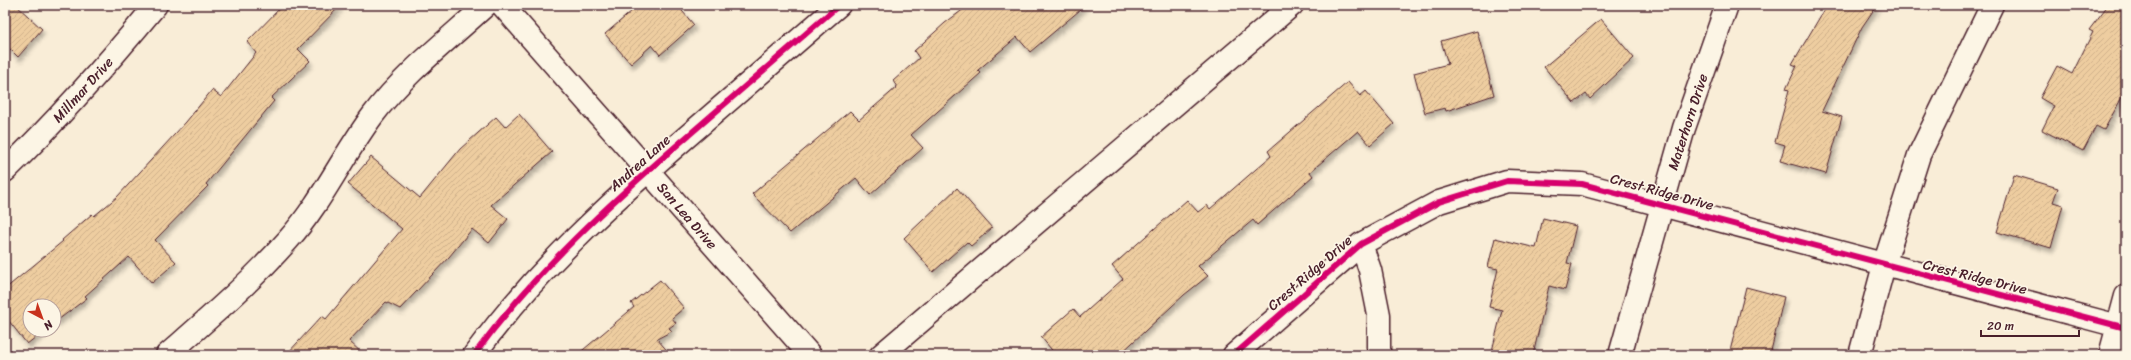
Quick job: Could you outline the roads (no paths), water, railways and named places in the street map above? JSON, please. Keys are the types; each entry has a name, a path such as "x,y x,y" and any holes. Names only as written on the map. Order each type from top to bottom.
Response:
{"street":[{"name":"Millmar Drive","path":"5,171 100,73 156,5"},
{"path":"167,355 228,302 289,239 330,183 373,114 415,70 486,5"},
{"name":"San Lea Drive","path":"502,5 810,355"},
{"name":"Andrea Lane","path":"474,355 494,327 564,248 647,171 839,5"},
{"path":"882,355 1292,5"},
{"name":"Materhorn Drive","path":"1620,355 1684,128 1727,5"},
{"path":"1860,355 1884,265 1919,155 1992,5"},
{"name":"Crest Ridge Drive","path":"1234,355 1362,244 1439,202 1507,181 1582,184 2122,327"},
{"path":"1362,244 1370,270 1379,315 1379,355"},
{"path":"2110,355 2122,327 2126,296"}]}
